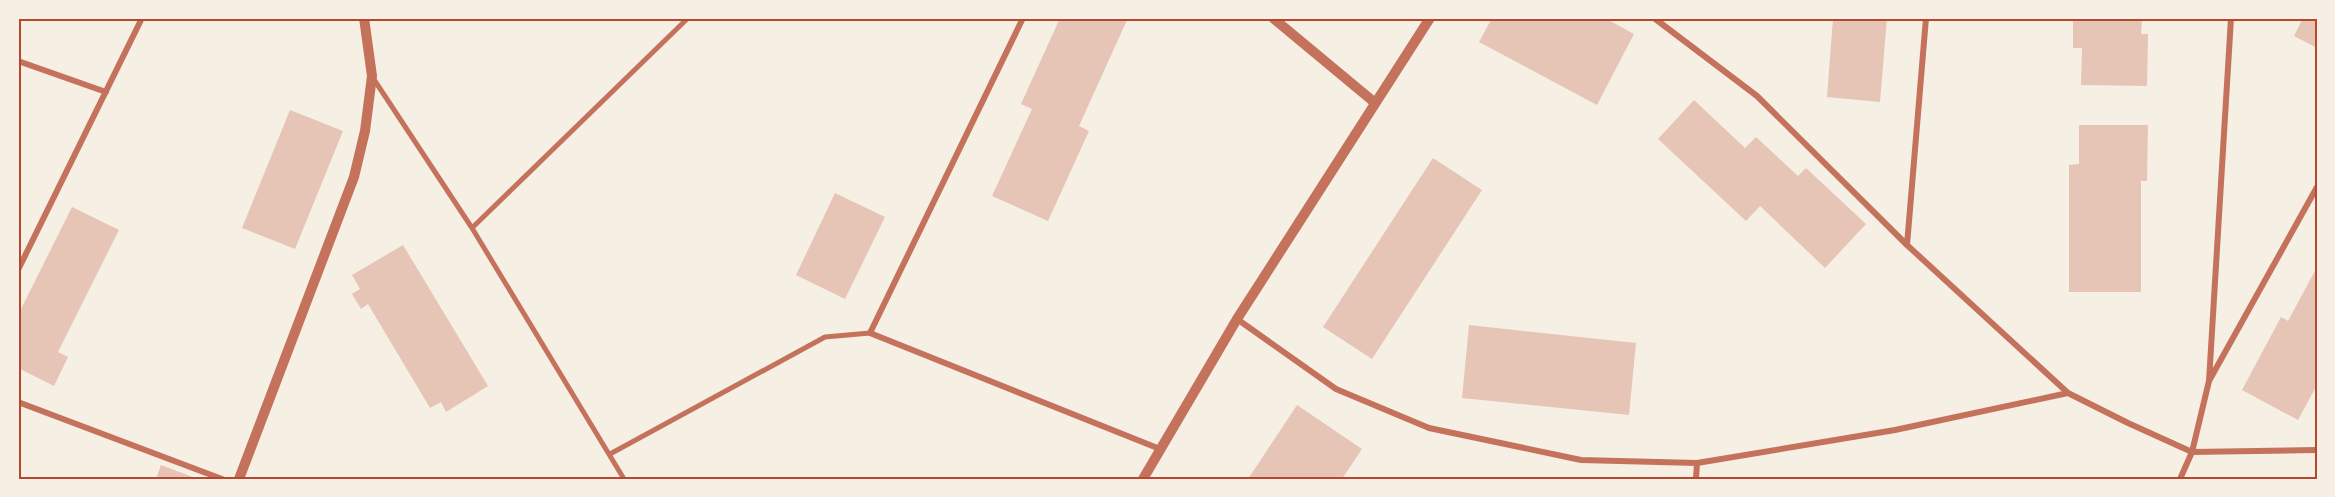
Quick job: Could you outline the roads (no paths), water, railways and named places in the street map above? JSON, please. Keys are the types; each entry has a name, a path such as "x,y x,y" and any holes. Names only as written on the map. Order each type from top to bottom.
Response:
{"street":[{"path":"18,270 142,18"},
{"path":"239,479 354,177 365,131 372,76 364,18"},
{"path":"472,228 688,18"},
{"path":"870,333 1023,18"},
{"path":"1273,18 1374,102"},
{"path":"1143,479 1237,319 1374,102 1430,18"},
{"path":"1654,18 1757,96 1907,245 2068,393 2192,452 2317,450"},
{"path":"1907,245 1926,18"},
{"path":"2180,479 2192,452 2209,381 2231,18"},
{"path":"18,61 106,92"},
{"path":"372,76 472,228 624,479"},
{"path":"2209,381 2317,187"},
{"path":"1237,319 1336,389 1429,428 1581,460 1697,463 1895,430 2068,393"},
{"path":"610,454 825,337 870,333 1160,449"},
{"path":"18,402 222,479"},
{"path":"1696,479 1697,463"}]}
